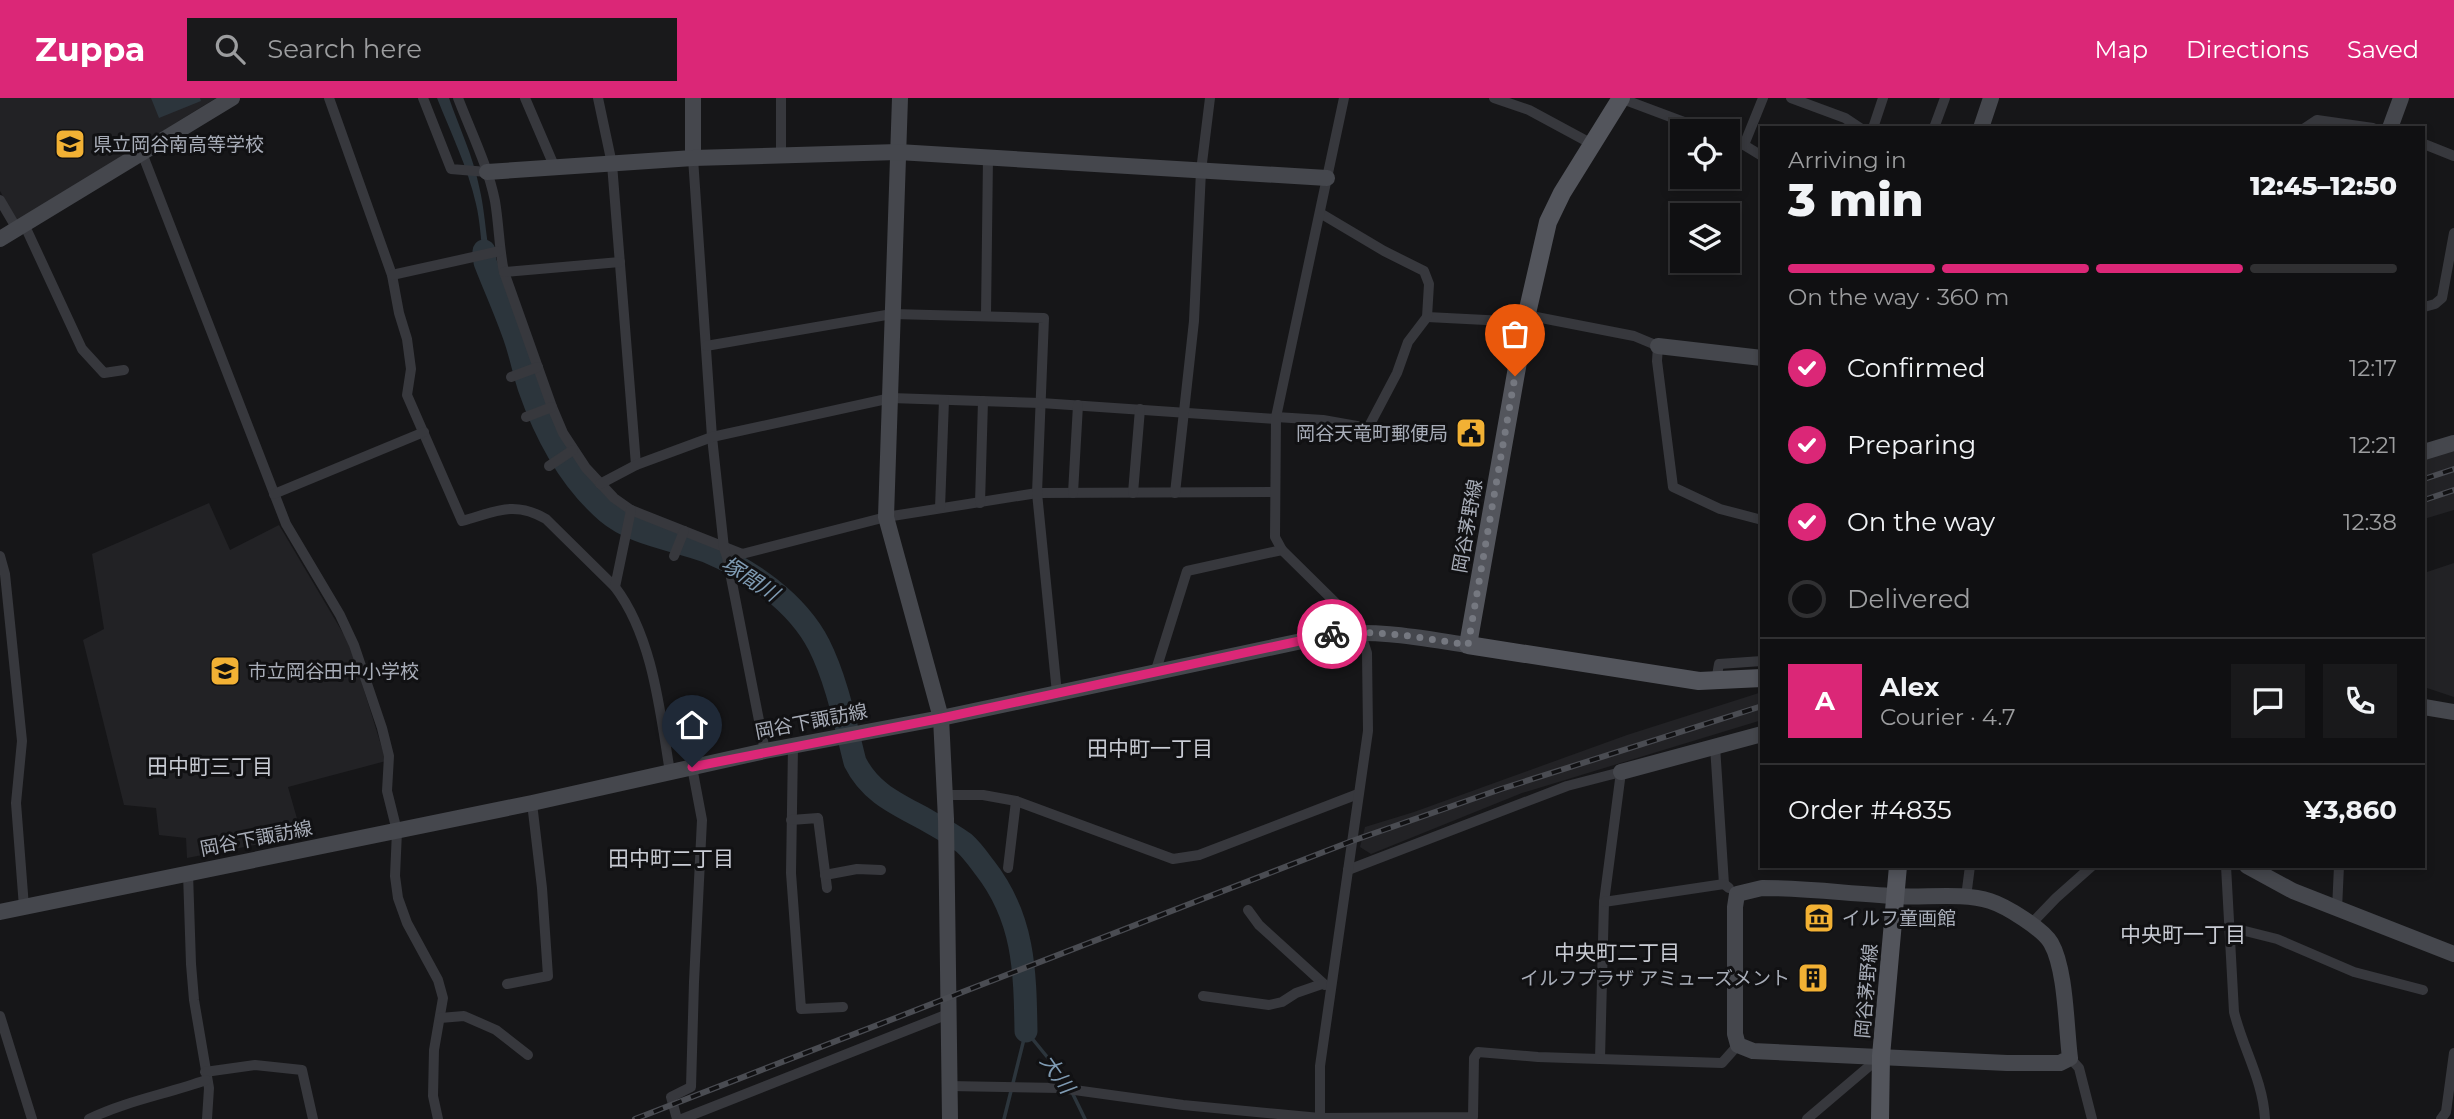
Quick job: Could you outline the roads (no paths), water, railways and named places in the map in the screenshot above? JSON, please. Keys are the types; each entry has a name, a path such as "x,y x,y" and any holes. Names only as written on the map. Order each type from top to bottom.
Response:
{"main road":[{"name":"岡谷茅野線","path":"1468,645 1525,319 1548,222 1562,193 1620,98"},
{"path":"1468,645 1699,681 1760,678"},
{"name":"岡谷茅野線","path":"1880,1119 1881,1056 1898,868"}],"street":[{"path":"0,239 232,98"},
{"path":"329,98 392,275 411,369 407,395 462,521 508,508 533,511 546,519 615,587 626,601 653,673 670,772"},
{"path":"424,98 451,169 483,171 693,158 898,152 1327,178"},
{"path":"458,98 495,201 497,252 550,408 571,451 600,484 631,512 726,552 742,554 886,517 1037,494 1275,492"},
{"path":"525,98 555,168"},
{"path":"598,98 612,164 636,465"},
{"path":"693,98 693,158 712,437 730,579 765,751"},
{"path":"781,98 781,155"},
{"path":"900,98 886,517 942,718 950,1119"},
{"path":"1175,493 1194,321 1201,171 1210,98"},
{"path":"1320,1119 1326,986 1348,870 1368,731 1367,653 1360,631 1348,615 1282,550 1275,537 1276,418 1344,98"},
{"path":"1494,98 1529,110 1592,144"},
{"path":"1620,98 1676,119"},
{"path":"1744,145 1763,98"},
{"path":"1791,98 1845,118 1857,126"},
{"path":"1874,126 1883,98"},
{"path":"1935,126 1945,98"},
{"path":"1982,126 1991,98"},
{"path":"2391,126 2401,98"},
{"path":"2308,126 2317,120 2359,126"},
{"path":"1740,143 1760,155"},
{"path":"2425,144 2454,156"},
{"path":"142,153 286,524 340,615 369,687 389,756 387,791 397,831 395,876 398,898 407,923 438,980 443,998 434,1050 433,1096 438,1119"},
{"path":"986,315 988,157"},
{"path":"0,200 20,227 82,349 104,373 124,370"},
{"path":"600,484 636,465 712,437 891,398 1041,403 1323,420 1368,428 1397,373 1408,342 1427,317 1429,284 1424,271 1320,213"},
{"path":"2425,307 2435,304 2442,298 2454,233"},
{"path":"392,275 497,252"},
{"path":"504,272 620,262"},
{"path":"706,346 892,314 1044,318 1037,494 1057,693"},
{"path":"1427,317 1525,319 1634,336 1658,346 1760,358"},
{"path":"1658,346 1657,361 1673,487 1720,509 1760,519"},
{"path":"511,377 536,368"},
{"path":"940,508 944,400"},
{"path":"979,503 983,401"},
{"path":"1073,493 1078,405"},
{"path":"526,417 550,408"},
{"path":"1133,493 1140,409"},
{"path":"274,494 424,432"},
{"path":"2425,452 2454,443"},
{"path":"549,466 571,451"},
{"path":"615,587 631,512"},
{"path":"674,556 683,534"},
{"path":"1155,673 1188,571 1282,550"},
{"path":"0,556 5,574 22,741 16,803 24,907"},
{"name":"岡谷下諏訪線","path":"0,912 532,803 765,751 942,718 1330,635 1360,631 1468,645"},
{"path":"1716,681 1719,664 1760,661"},
{"path":"2425,707 2454,712"},
{"path":"1348,870 1567,786 1760,735"},
{"path":"793,746 791,873 801,1009 843,1007"},
{"path":"1715,746 1724,884"},
{"path":"692,767 702,820 691,1087 671,1097 679,1119 948,1014"},
{"path":"1601,1059 1604,902 1621,772"},
{"path":"945,795 983,795 1016,801 1173,859 1199,855 1358,794"},
{"path":"1008,868 1016,801"},
{"path":"507,984 548,976 542,888 532,803"},
{"path":"791,820 818,818 827,888"},
{"path":"1966,898 1970,868"},
{"path":"2031,924 2090,868"},
{"path":"2226,868 2234,1012 2262,1090 2265,1119"},
{"path":"2251,868 2293,891 2454,954"},
{"path":"2337,909 2339,868"},
{"path":"825,875 857,869 881,870"},
{"path":"188,873 191,964 209,1088 207,1119"},
{"path":"1604,902 1724,884 1737,894"},
{"path":"1737,894 1762,888 1798,888 1896,896 1966,898 1990,901 2031,924 2050,940 2059,960 2070,1058 2079,1068 2092,1119"},
{"path":"949,1086 1060,1088 1182,1105 1320,1119 1473,1117 1474,1058 1478,1052 1723,1063 1738,1045 1735,1021 1737,894"},
{"path":"1248,911 1259,925 1326,986"},
{"path":"2229,927 2286,942 2354,972 2423,990"},
{"path":"1203,996 1269,1005 1282,1002 1296,993 1326,986"},
{"path":"0,1016 33,1119"},
{"path":"440,1018 464,1016 496,1030 528,1055"},
{"path":"1738,1045 1753,1051 2007,1063 2060,1063 2070,1058"},
{"path":"2441,1119 2446,1112 2454,1053"},
{"path":"1807,1119 1881,1056"},
{"path":"89,1119 111,1109 178,1090 206,1076 254,1065 302,1070 313,1119"}],"waterway":[{"name":"塚間川","path":"484,251 485,262 518,347 535,404 560,455 581,485 618,520 722,558 755,577 785,601 810,629 819,645 831,673 855,762 861,772 884,796 964,843 985,868 998,887 1015,925 1023,966 1026,1031"},
{"name":"大川","path":"1026,1031 1066,1080 1085,1119"},
{"name":"塚間川","path":"1004,1119 1026,1031"}],"railway":[{"path":"2425,479 2454,469"},
{"path":"2425,500 2454,490"},
{"path":"635,1119 1352,841 1501,789 1760,707"}],"place":[{"name":"県立岡谷南高等学校","path":"70,144"},
{"name":"岡谷天竜町郵便局","path":"1471,433"},
{"name":"市立岡谷田中小学校","path":"225,671"},
{"name":"イルフ童画館","path":"1819,918"},
{"name":"イルフプラザ アミューズメント","path":"1813,978"}],"district":[{"name":"田中町一丁目","path":"1150,749"},
{"name":"田中町三丁目","path":"210,767"},
{"name":"田中町二丁目","path":"671,859"},
{"name":"中央町一丁目","path":"2183,935"},
{"name":"中央町二丁目","path":"1617,953"}]}
